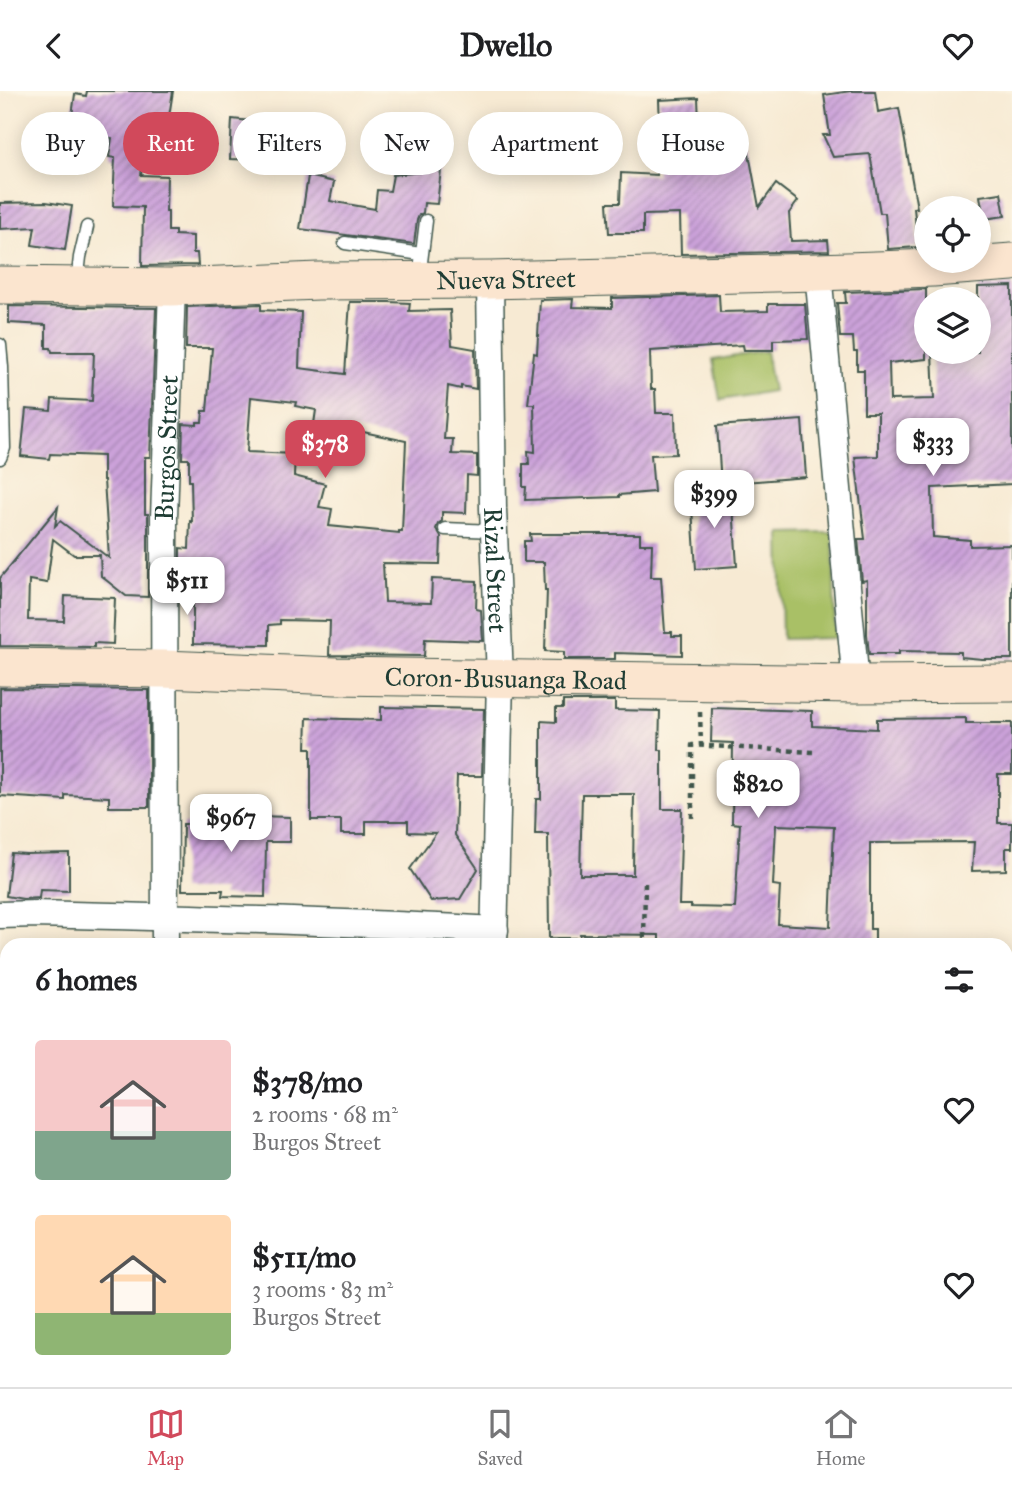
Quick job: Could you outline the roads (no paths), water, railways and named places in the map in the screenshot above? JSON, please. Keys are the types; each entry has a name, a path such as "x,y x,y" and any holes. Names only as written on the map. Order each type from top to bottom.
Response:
{"street":[{"name":"Nueva Street","path":"0,285 172,288 318,281 420,267 490,280 818,272 1012,263"},
{"path":"818,272 856,684"},
{"name":"Rizal Street","path":"490,280 494,531 500,677 494,937"},
{"name":"Burgos Street","path":"165,938 164,517 172,288"},
{"name":"Coron-Busuanga Road","path":"0,667 164,669 336,676 856,684 1012,683"},
{"path":"0,915 165,916 366,922 494,937"}],"lane":[{"path":"345,243 420,267 426,221"},
{"path":"77,286 87,227"},
{"path":"0,345 4,448 0,459"},
{"path":"445,529 494,531"}]}
